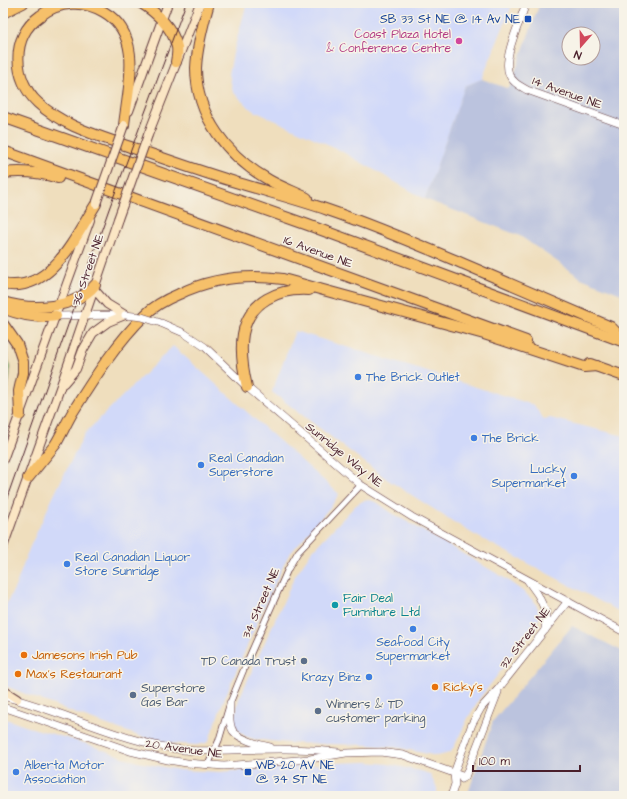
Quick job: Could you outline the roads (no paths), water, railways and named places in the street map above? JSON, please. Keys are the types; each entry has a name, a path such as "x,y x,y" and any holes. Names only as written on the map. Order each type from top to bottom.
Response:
{"highway":[{"path":"3,13 23,3"},
{"path":"141,3 162,20 174,37 177,46 176,62"},
{"path":"209,3 203,22 196,69 199,96 209,121 225,145 256,172 269,181 305,197 328,210"},
{"path":"124,125 131,69 126,35 117,22 101,10 84,4 65,4 49,10 32,22 22,39 18,60 19,70 26,89 39,104 56,117 78,128 180,164 328,210 396,235 611,327 624,341"},
{"name":"16 Avenue NE","path":"3,117 308,225 624,341"},
{"name":"16 Avenue NE","path":"3,151 624,376"},
{"path":"3,173 22,172 44,174 102,192 120,194"},
{"path":"3,284 18,285 28,283 50,271 68,249 96,204"},
{"path":"28,478 55,444 74,410 116,351 146,314 161,303 197,286 217,280 241,277 266,277 282,279 484,334 584,366 597,366"},
{"path":"3,302 21,307 40,307 60,304 79,297 95,287"},
{"path":"246,387 242,342 245,326 254,310 268,298 285,291 296,290 331,292"},
{"path":"3,308 29,315 48,317 56,316"},
{"path":"3,324 17,344 23,362 23,372 19,391 20,415"}],"main road":[{"name":"36 Street NE","path":"3,460 168,3"},
{"name":"36 Street NE","path":"3,547 148,135 200,3"},
{"path":"95,287 107,304 125,316"},
{"path":"60,388 76,369 93,333 108,322 125,316"},
{"path":"3,690 17,700"}],"street":[{"name":"14 Avenue NE","path":"526,3 508,56 508,74 514,82 527,90 624,125"},
{"name":"Sunridge Way NE","path":"56,316 85,315 142,317 184,333 205,347 246,387 361,485 412,517 624,632"},
{"name":"34 Street NE","path":"208,765 219,740 230,703 288,569 298,552 361,485"},
{"path":"526,579 538,595 546,612 545,630"},
{"name":"32 Street NE","path":"451,796 455,784 454,773 470,731 481,708 499,688 568,601"},
{"name":"32 Street NE","path":"465,777 499,688"},
{"name":"20 Avenue NE","path":"3,696 152,744 184,750 313,749 346,753 380,752 403,755 465,777"},
{"path":"230,703 230,722 233,731 254,743 278,749"},
{"name":"20 Avenue NE","path":"3,707 130,751 168,760 224,766 310,760 346,753"},
{"path":"455,784 465,777"}],"tram line":[{"path":"3,509 109,209 186,3"}],"place":[{"name":"SB 33 St NE @ 14 Av NE","path":"528,19"},
{"name":"Coast Plaza Hotel & Conference Centre","path":"459,41"},
{"name":"The Brick Outlet","path":"358,377"},
{"name":"The Brick","path":"474,438"},
{"name":"Real Canadian Superstore","path":"201,465"},
{"name":"Lucky Supermarket","path":"574,476"},
{"name":"Real Canadian Liquor Store Sunridge","path":"67,564"},
{"name":"Fair Deal Furniture Ltd","path":"335,605"},
{"name":"Seafood City Supermarket","path":"413,629"},
{"name":"Jamesons Irish Pub","path":"24,655"},
{"name":"TD Canada Trust","path":"304,661"},
{"name":"Max's Restaurant","path":"18,674"},
{"name":"Krazy Binz","path":"369,677"},
{"name":"Ricky's","path":"435,687"},
{"name":"Superstore Gas Bar","path":"133,695"},
{"name":"Winners & TD customer parking","path":"318,711"},
{"name":"Alberta Motor Association","path":"16,772"},
{"name":"WB 20 AV NE @ 34 ST NE","path":"248,772"}]}
